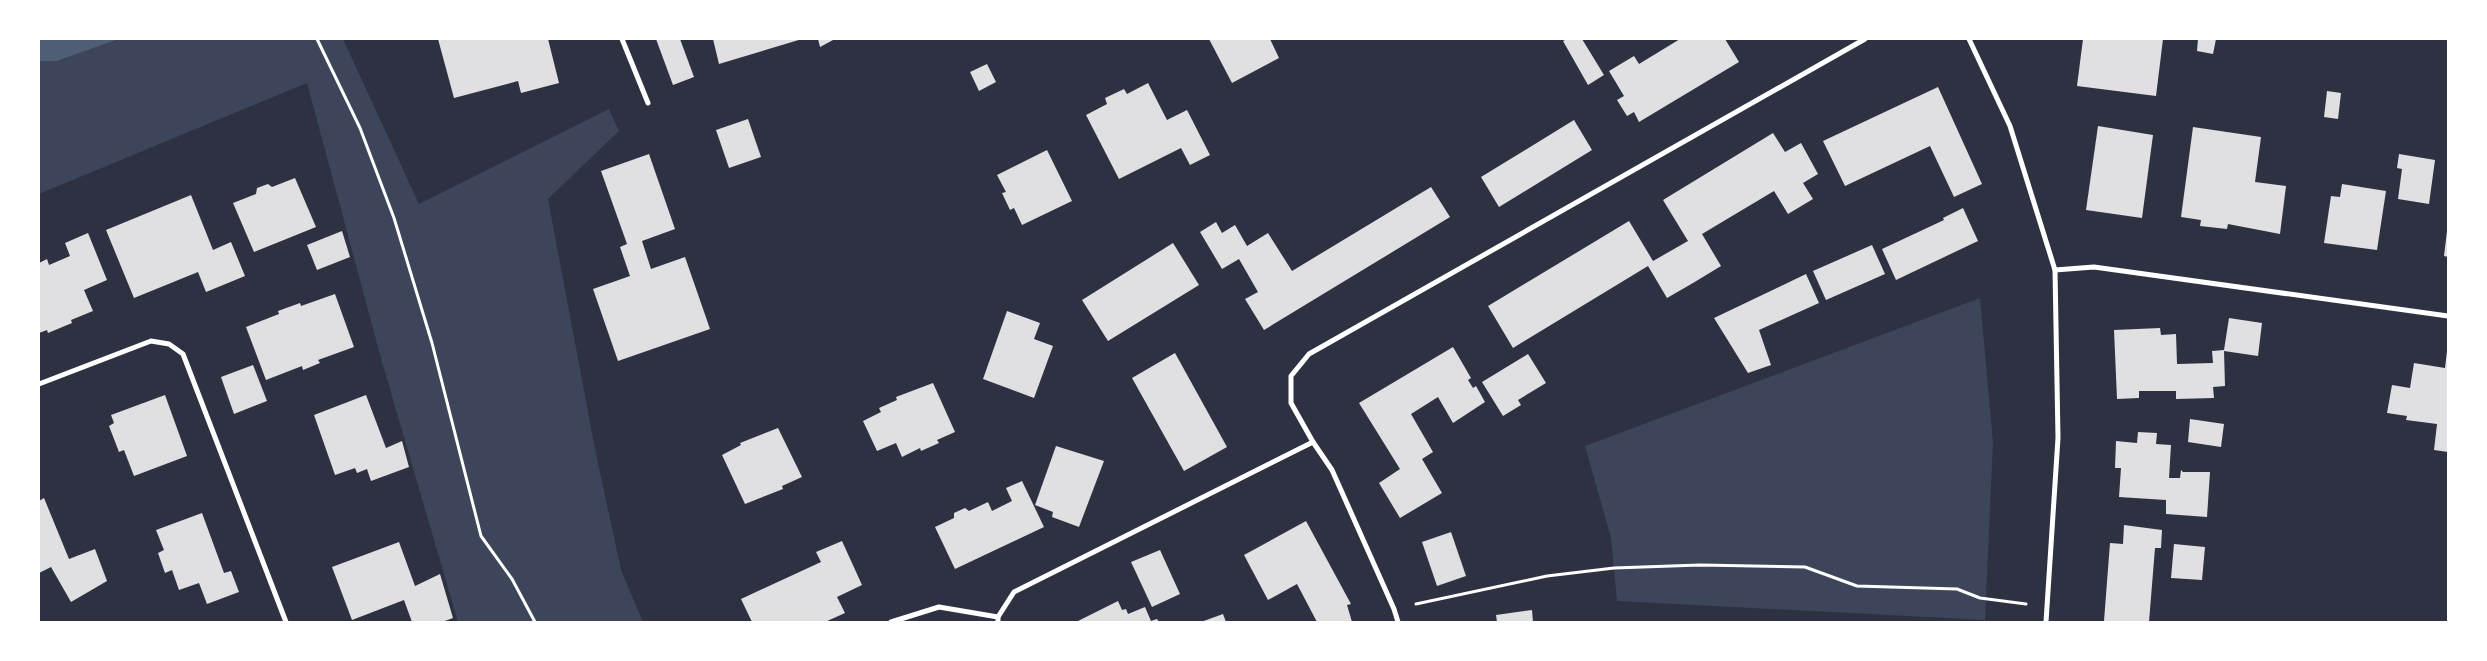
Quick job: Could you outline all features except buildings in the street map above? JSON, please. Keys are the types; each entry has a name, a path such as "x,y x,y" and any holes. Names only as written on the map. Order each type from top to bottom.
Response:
{"street":[{"path":"622,39 648,103"},
{"path":"1398,622 1394,609 1332,470 1313,442 1291,402 1291,376 1309,354 1865,39"},
{"path":"1969,39 2010,126 2055,270 2058,438 2046,622"},
{"path":"2055,270 2094,267 2448,316"},
{"path":"39,384 151,341 169,344 183,354 286,622"},
{"path":"891,622 939,607 998,620 1014,592 1313,442"}],"path":[{"path":"316,39 360,128 394,218 432,343 481,536 512,579 535,622"},
{"path":"1394,609 1547,576 1614,568 1700,565 1805,567 1857,586 1957,590 1980,598 2047,607"}],"shaded area":[{"path":"39,39 119,39 57,61 39,61"},
{"path":"119,39 343,39 419,204 609,109 619,131 548,199 595,449 621,570 643,622 458,622 382,362 307,83 39,194 39,61 57,61"},
{"path":"1980,298 1993,442 1985,620 1617,601 1611,538 1585,446"}]}
